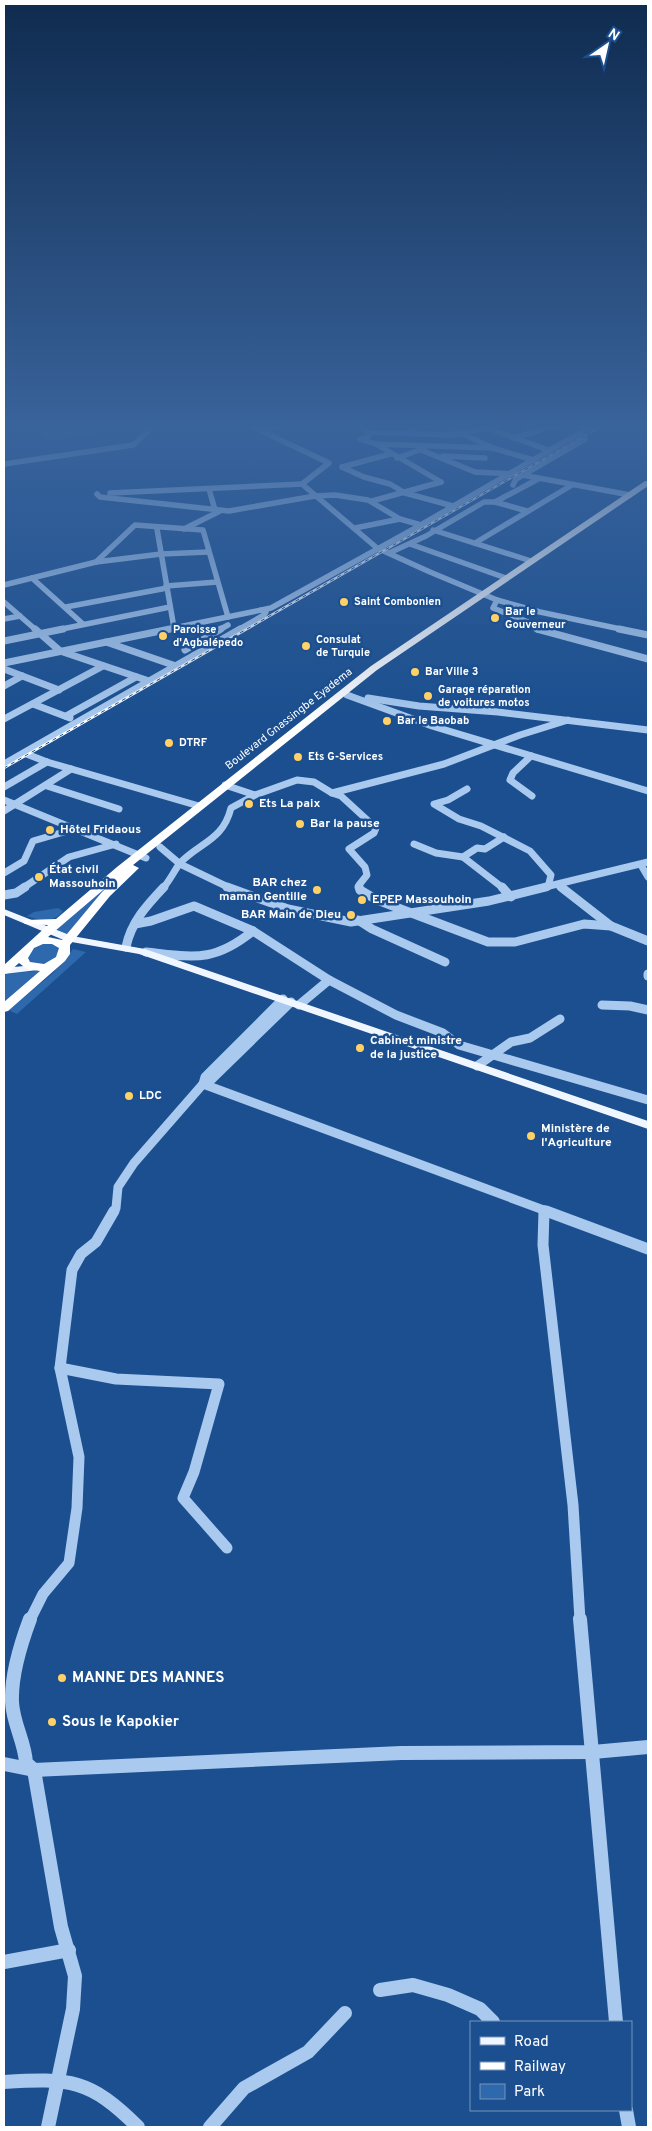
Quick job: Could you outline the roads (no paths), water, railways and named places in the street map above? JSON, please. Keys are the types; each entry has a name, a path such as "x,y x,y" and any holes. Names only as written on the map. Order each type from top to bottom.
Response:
{"highway":[{"name":"Boulevard Gnassingbe Eyadema","path":"4,971 48,930 142,857 160,846 228,786 344,694 530,561 587,523"},
{"name":"Boulevard Gnassingbe Eyadema","path":"485,594 593,523"},
{"name":"Boulevard Gnassingbe Eyadema","path":"58,962 64,955 64,943 106,894 142,857 199,806 228,786"},
{"path":"29,922 58,922"},
{"path":"37,941 64,943"},
{"path":"20,955 23,961 34,968 46,967 58,962"},
{"path":"4,1008 58,962"}],"main road":[{"path":"4,912 48,930 64,943 126,947 141,951 574,1107 595,1113 614,1113"},
{"path":"4,918 29,930 37,941"},
{"path":"99,946 287,1004 477,1066 648,1125"},
{"path":"4,965 20,955"},
{"path":"4,971 34,968"}],"street":[{"path":"183,529 193,523"},
{"path":"349,523 377,548 498,600 552,616 648,635"},
{"path":"355,528 378,523"},
{"path":"413,523 530,561"},
{"path":"4,663 271,608 424,523"},
{"path":"390,553 447,523"},
{"path":"475,544 507,523"},
{"path":"96,562 134,525 157,529 204,531 208,552 228,617"},
{"path":"157,529 174,628"},
{"path":"410,544 506,578"},
{"path":"4,585 96,562 161,554 208,552"},
{"path":"32,578 66,606 83,624"},
{"path":"66,606 166,587 217,582"},
{"path":"498,600 494,608 528,622 538,630 648,659"},
{"path":"4,602 38,634 60,651 149,681"},
{"path":"4,640 170,607"},
{"path":"4,764 264,615 266,612 261,610"},
{"path":"4,619 20,616"},
{"path":"185,650 228,625"},
{"path":"200,641 212,646"},
{"path":"106,642 176,666"},
{"path":"4,719 103,666"},
{"path":"4,669 59,690"},
{"path":"4,686 22,676"},
{"path":"66,716 136,677"},
{"path":"344,694 405,704 648,730"},
{"path":"344,694 432,726 648,792"},
{"path":"33,704 80,721"},
{"path":"332,793 444,764 568,720"},
{"path":"24,753 47,762 199,806"},
{"path":"531,756 513,773 510,780 532,796"},
{"path":"4,787 47,762"},
{"path":"4,811 47,786 71,769"},
{"path":"126,947 127,936 176,873 179,863 215,838 224,828 231,808 255,795 297,780 314,782 341,796 376,828 374,833 349,849 367,870 367,875 359,885 360,890 377,900 488,942 515,942 570,926 611,926"},
{"path":"47,786 119,809"},
{"path":"228,786 255,795"},
{"path":"467,789 448,800 434,804 459,819 467,820 530,851 551,875 548,887"},
{"path":"4,800 116,844 142,857"},
{"path":"4,873 24,861 33,841 74,829"},
{"path":"463,857 477,848 485,849 504,837"},
{"path":"4,895 16,893 69,857 116,844"},
{"path":"414,844 436,854 463,857 496,881 512,896"},
{"path":"160,846 179,863 246,894 329,920 358,920 512,896 645,864 644,873 648,876"},
{"path":"558,885 611,926 648,940"},
{"path":"135,924 151,921 194,906 253,931 329,980 396,1015 443,1033 459,1045 491,1056 647,1098"},
{"path":"358,920 362,926 394,937 445,962"},
{"path":"141,951 212,957 232,948 253,931"},
{"path":"48,2127 59,2079 59,2066 66,2046 73,2008 75,1976 61,1927 34,1770 26,1763 24,1746 12,1702 19,1648 31,1616 43,1594 69,1563 77,1508 79,1457 60,1368 72,1270 81,1254 96,1242 116,1208 118,1187 134,1163 203,1084 210,1081 287,1004 329,980"},
{"path":"602,1005 646,1008"},
{"path":"477,1066 511,1042 530,1038 560,1019"},
{"path":"203,1084 648,1249"},
{"path":"544,1210 543,1245 571,1488 580,1613 616,2021"},
{"path":"60,1368 116,1379 219,1384 194,1472 183,1498 227,1548"},
{"path":"4,1764 34,1770 401,1753 593,1752 648,1747"},
{"path":"4,1962 69,1950"},
{"path":"380,1990 412,1985 448,1995 480,2009 492,2021"},
{"path":"210,2127 244,2088 308,2052 346,2013"},
{"path":"4,2082 59,2079 84,2084 104,2095 138,2127"},
{"path":"626,2111 629,2127"}],"railway":[{"path":"4,768 431,523"}],"place":[{"name":"Saint Combonien","path":"344,602"},
{"name":"Bar le Gouverneur","path":"495,618"},
{"name":"Paroisse d'Agbalépedo","path":"163,636"},
{"name":"Consulat de Turquie","path":"306,646"},
{"name":"Bar Ville 3","path":"415,672"},
{"name":"Garage réparation de voitures motos","path":"428,696"},
{"name":"Bar le Baobab","path":"387,721"},
{"name":"DTRF","path":"169,743"},
{"name":"Ets G-Services","path":"298,757"},
{"name":"Ets La paix","path":"249,804"},
{"name":"Bar la pause","path":"300,824"},
{"name":"Hôtel Fridaous","path":"50,830"},
{"name":"État civil Massouhoin","path":"39,877"},
{"name":"BAR chez maman Gentille","path":"317,890"},
{"name":"EPEP Massouhoin","path":"362,900"},
{"name":"BAR Main de Dieu","path":"351,915"},
{"name":"Cabinet ministre de la justice","path":"360,1048"},
{"name":"LDC","path":"129,1096"},
{"name":"Ministère de l'Agriculture","path":"531,1136"},
{"name":"MANNE DES MANNES","path":"62,1678"},
{"name":"Sous le Kapokier","path":"52,1722"}]}
